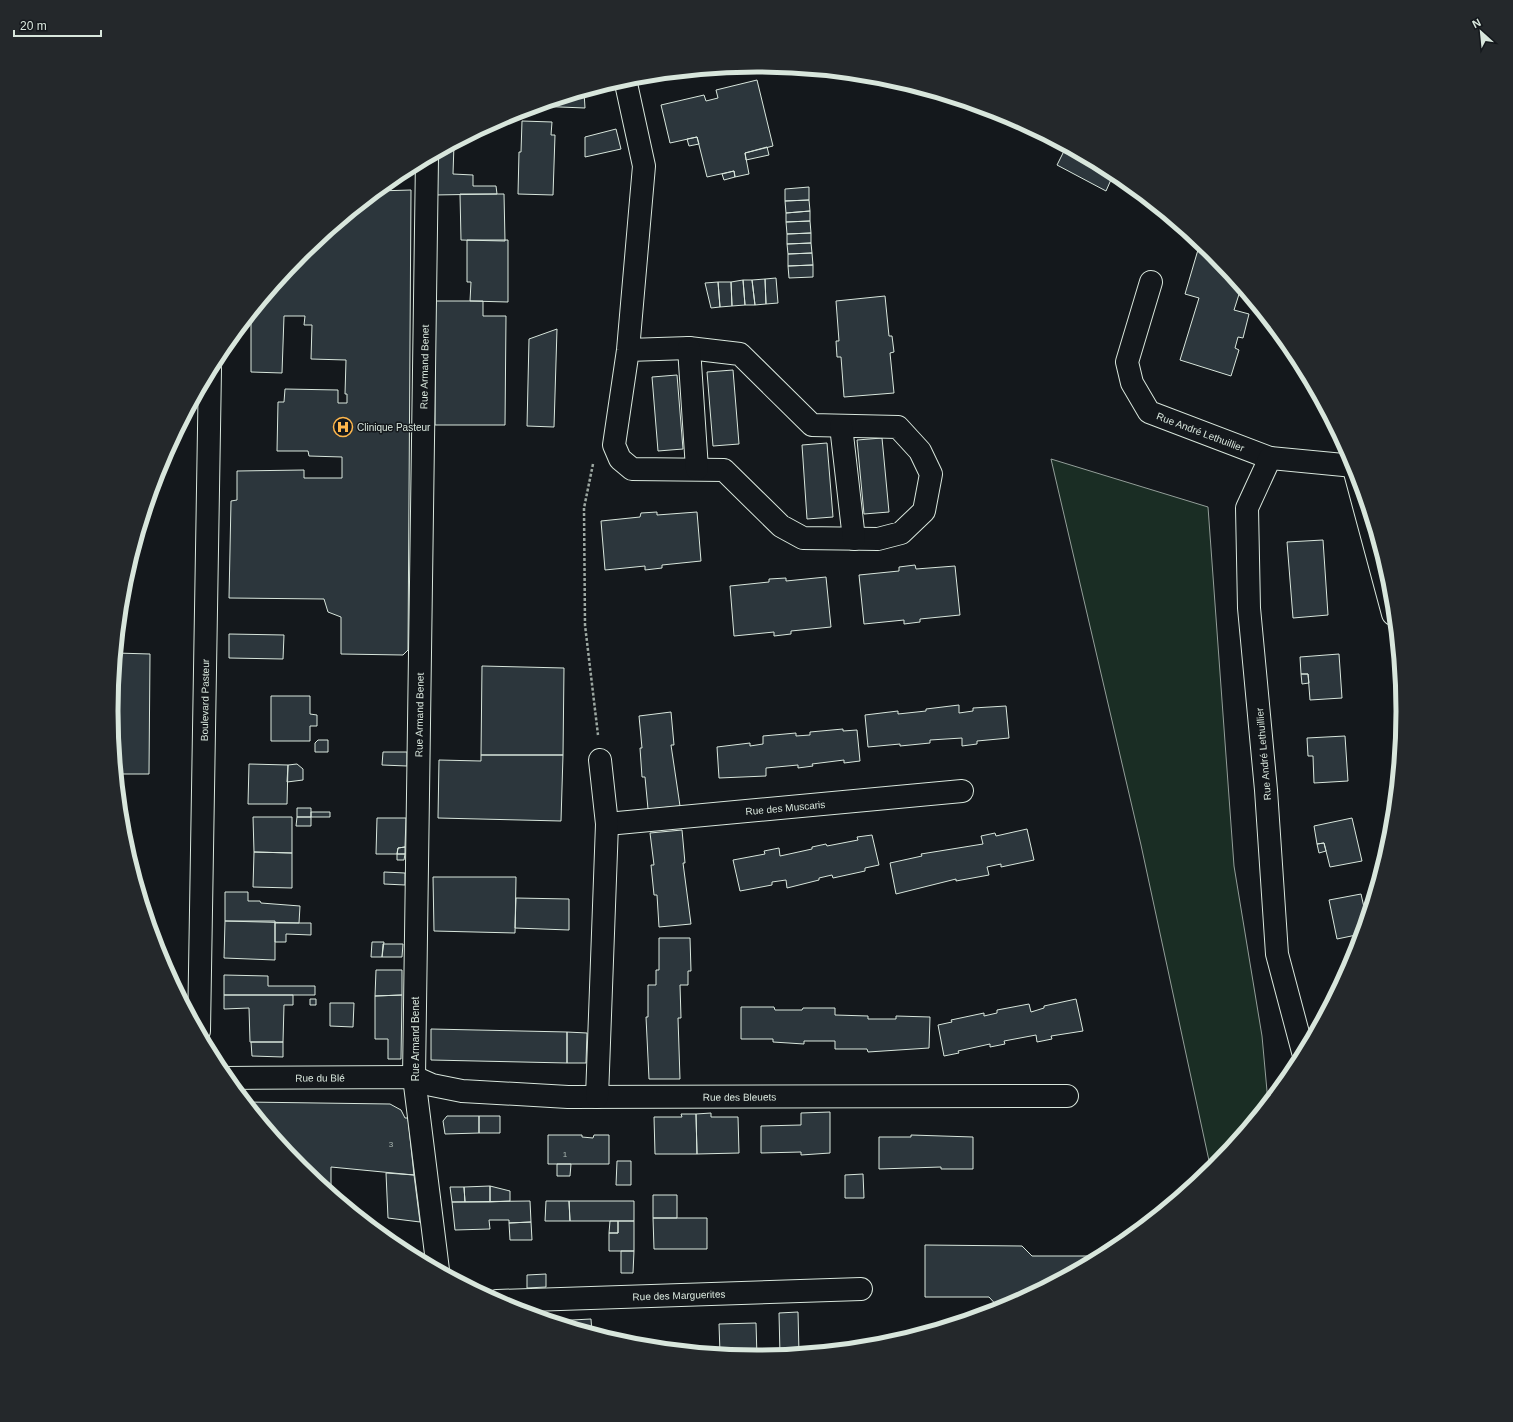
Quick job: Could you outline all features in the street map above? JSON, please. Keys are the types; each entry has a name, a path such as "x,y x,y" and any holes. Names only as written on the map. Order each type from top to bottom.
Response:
{"street":[{"path":"626,85 644,166 628,350 614,445 620,459 632,468 724,470 781,526 804,538 878,539 901,533 924,511 931,474 920,451 898,427 812,425 740,354 689,348 628,350"},
{"name":"Rue Armand Benet","path":"427,164 414,1077 437,1264"},
{"name":"Rue André Lethuillier","path":"1151,282 1127,362 1132,383 1149,412 1270,458 1346,464"},
{"path":"689,348 697,469"},
{"name":"Boulevard Pasteur","path":"199,1023 210,380"},
{"path":"841,426 854,538"},
{"name":"Rue André Lethuillier","path":"1270,458 1246,508 1249,608 1266,790 1277,954 1301,1045"},
{"path":"597,1097 607,824 600,760"},
{"name":"Rue des Muscaris","path":"607,824 962,791"},
{"name":"Rue du Blé","path":"234,1078 414,1077"},
{"name":"Rue des Bleuets","path":"414,1077 432,1085 462,1091 568,1097 1067,1096"},
{"name":"Rue des Marguerites","path":"511,1301 861,1289"}],"path":[{"path":"600,760 585,625 584,508 594,461 614,445"}],"green space":[{"path":"1051,459 1208,507 1234,866 1262,1036 1267,1094 1237,1132 1209,1162 1141,845"}],"building":[{"path":"757,80 773,146 745,153 749,174 735,177 734,171 707,177 697,137 670,143 661,105 704,95 706,101 718,98 716,90"},
{"path":"584,96 585,108 549,107"},
{"path":"522,121 552,122 551,135 555,135 553,195 518,194 519,152 521,152"},
{"path":"616,129 621,149 585,157 585,137"},
{"path":"697,137 699,144 689,146 687,139"},
{"path":"767,147 769,155 746,160 745,153"},
{"path":"454,149 453,174 473,175 473,186 496,186 497,194 433,195 435,159"},
{"path":"1064,151 1111,179 1106,191 1057,165"},
{"path":"734,171 735,177 724,180 722,174"},
{"path":"809,187 809,200 785,201 785,189"},
{"name":"Clinique Pasteur","path":"411,190 408,650 403,655 341,654 341,617 328,612 324,599 229,598 231,501 237,500 237,471 304,470 304,478 342,478 342,457 309,456 308,451 277,451 278,402 284,402 285,389 338,390 338,403 347,403 347,394 345,394 346,360 311,359 312,325 304,325 305,316 284,316 282,373 251,372 251,321 276,290 305,259 335,231 386,191"},
{"path":"460,194 504,194 505,241 461,240"},
{"path":"809,200 810,211 786,213 785,201"},
{"path":"810,211 810,221 786,222 786,213"},
{"path":"810,221 811,233 787,234 786,222"},
{"path":"811,233 811,243 787,244 787,234"},
{"path":"467,240 508,240 508,302 470,301 471,282 467,282"},
{"path":"811,243 812,253 788,254 787,244"},
{"path":"1198,250 1239,293 1234,310 1249,314 1243,338 1238,337 1235,348 1239,350 1231,376 1180,360 1199,298 1185,294"},
{"path":"812,253 813,265 788,266 788,254"},
{"path":"813,265 813,277 789,278 788,266"},
{"path":"776,278 778,303 766,304 765,279"},
{"path":"765,279 766,304 755,305 752,280"},
{"path":"743,280 752,280 755,305 745,305"},
{"path":"743,280 745,305 732,306 731,282"},
{"path":"718,282 731,282 732,306 720,307"},
{"path":"718,282 720,307 711,308 705,283"},
{"path":"885,296 889,336 892,336 894,352 890,353 894,393 844,397 841,357 837,357 836,341 839,341 836,301"},
{"path":"436,301 483,301 483,316 506,316 505,425 435,425"},
{"path":"557,329 554,427 527,426 529,339"},
{"path":"733,370 739,444 713,446 707,372"},
{"path":"677,375 683,449 658,451 652,377"},
{"path":"882,438 889,512 864,514 857,440"},
{"path":"827,443 833,517 807,519 802,445"},
{"path":"657,512 657,515 697,512 701,561 662,565 662,568 645,570 645,566 605,570 601,521 640,517 641,513"},
{"path":"1323,540 1328,615 1293,618 1287,542"},
{"path":"915,565 916,569 955,566 960,615 920,619 920,622 904,624 904,620 864,624 859,575 899,571 899,567"},
{"path":"826,577 831,627 791,631 791,634 774,636 774,632 734,636 730,586 769,582 769,579 786,578 786,581"},
{"path":"229,634 284,635 283,659 229,658"},
{"path":"121,653 150,654 149,774 121,774 118,711"},
{"path":"1339,654 1342,698 1310,700 1308,674 1301,674 1300,657"},
{"path":"482,666 564,668 563,755 481,755"},
{"path":"1301,674 1308,674 1309,683 1302,684"},
{"path":"271,696 310,696 310,714 317,715 317,726 310,726 310,741 271,741"},
{"path":"959,705 959,713 973,711 973,708 1006,706 1009,738 977,741 977,744 962,746 962,738 930,740 930,743 900,746 900,744 868,747 865,715 898,711 898,714"},
{"path":"671,712 674,745 671,745 680,806 648,809 645,777 642,777 640,748 642,748 639,716"},
{"path":"843,729 843,731 857,730 860,761 844,763 844,760 812,764 813,766 798,768 798,765 766,768 766,776 719,778 717,747 750,743 750,746 763,744 763,736 796,733 796,736 810,735 810,732"},
{"path":"1345,736 1348,781 1314,783 1313,756 1308,756 1307,738"},
{"path":"318,740 328,740 328,752 315,752 315,743"},
{"path":"383,752 407,752 407,766 382,765"},
{"path":"481,755 563,755 561,821 438,818 439,760 481,761"},
{"path":"249,764 288,765 287,804 248,804"},
{"path":"297,764 303,769 303,780 287,782 288,765"},
{"path":"297,808 311,808 311,817 297,817"},
{"path":"311,812 330,812 330,817 311,817"},
{"path":"253,817 292,817 292,853 254,852"},
{"path":"297,817 311,817 311,826 296,826"},
{"path":"377,818 406,818 405,847 398,848 397,854 376,854"},
{"path":"1352,818 1362,861 1330,867 1324,843 1317,844 1314,826"},
{"path":"1027,829 1034,860 1001,867 1001,864 987,867 989,875 956,881 956,879 896,894 890,863 922,856 921,854 983,844 981,836 995,833 996,836"},
{"path":"682,830 685,863 683,863 691,924 659,927 657,895 654,895 651,865 654,865 650,833"},
{"path":"872,835 879,865 865,868 865,871 833,878 832,875 787,888 786,880 772,882 772,885 740,891 733,860 765,854 764,851 779,848 780,856 812,849 812,847 826,844 827,846 858,840 857,837"},
{"path":"1324,843 1326,851 1319,853 1317,844"},
{"path":"405,847 405,854 397,854 398,848"},
{"path":"254,852 292,853 292,888 253,887"},
{"path":"397,854 405,854 404,860 397,860"},
{"path":"384,872 405,873 405,885 384,884"},
{"path":"433,877 516,877 515,933 434,931"},
{"path":"225,892 248,892 248,901 300,906 299,923 225,921"},
{"path":"1361,894 1364,908 1355,935 1337,939 1329,900"},
{"path":"516,898 569,899 569,930 515,928"},
{"path":"225,921 275,921 275,960 224,958"},
{"path":"275,923 311,923 311,935 286,934 286,942 275,942"},
{"path":"659,938 690,938 691,971 688,971 688,985 680,985 681,1018 678,1018 680,1079 649,1079 646,1017 648,1017 648,985 656,985 656,970 659,970"},
{"path":"372,942 384,942 382,957 371,957"},
{"path":"383,944 403,944 402,957 382,957"},
{"path":"376,970 402,970 402,995 375,996"},
{"path":"224,975 268,976 268,986 315,986 315,995 224,995"},
{"path":"224,995 293,995 293,1005 284,1005 283,1042 250,1042 249,1008 224,1009"},
{"path":"402,995 401,1059 388,1059 388,1039 375,1039 375,996"},
{"path":"310,999 316,999 316,1005 310,1005"},
{"path":"1076,999 1083,1031 1051,1036 1052,1039 1037,1042 1036,1035 1004,1041 1005,1044 990,1047 990,1044 958,1051 959,1053 944,1056 938,1025 952,1022 951,1020 984,1013 984,1016 997,1013 997,1010 1029,1004 1031,1012 1044,1008 1044,1006"},
{"path":"330,1003 354,1003 353,1027 330,1026"},
{"path":"741,1007 774,1007 775,1010 835,1008 835,1015 868,1016 868,1019 896,1019 896,1016 930,1017 929,1048 868,1052 867,1049 835,1049 835,1041 804,1041 804,1044 773,1042 773,1039 741,1039"},
{"path":"431,1029 567,1032 567,1063 431,1060"},
{"path":"567,1032 587,1033 586,1063 567,1063"},
{"path":"251,1042 283,1042 283,1057 252,1056"},
{"path":"252,1102 390,1104 401,1110 405,1118 408,1118 414,1175 331,1167 331,1187 305,1163 276,1132"},
{"path":"830,1112 830,1153 801,1155 801,1152 761,1153 761,1126 801,1125 801,1113"},
{"path":"711,1113 711,1117 738,1117 739,1153 697,1154 696,1114"},
{"path":"681,1114 696,1114 697,1154 655,1154 654,1117 682,1117"},
{"path":"447,1116 479,1116 479,1133 445,1134 443,1121"},
{"path":"479,1116 500,1116 500,1133 479,1133"},
{"path":"548,1135 582,1135 582,1137 593,1138 594,1135 609,1135 609,1164 548,1164"},
{"path":"911,1135 973,1137 973,1169 941,1169 941,1167 879,1169 879,1137 911,1137"},
{"path":"617,1161 631,1161 631,1185 616,1185"},
{"path":"557,1164 571,1164 570,1176 557,1176"},
{"path":"386,1173 414,1175 420,1222 388,1218"},
{"path":"863,1174 864,1198 845,1198 845,1175"},
{"path":"490,1186 510,1191 510,1201 490,1202"},
{"path":"490,1186 490,1202 465,1202 464,1187"},
{"path":"450,1187 464,1187 465,1202 452,1202"},
{"path":"653,1195 677,1195 677,1218 653,1218"},
{"path":"530,1201 531,1222 509,1223 509,1220 489,1220 490,1229 455,1230 452,1202"},
{"path":"546,1201 569,1201 570,1221 545,1221"},
{"path":"569,1201 634,1201 634,1221 570,1221"},
{"path":"653,1218 707,1218 707,1249 654,1249"},
{"path":"610,1221 618,1221 618,1233 609,1233"},
{"path":"618,1221 634,1221 634,1251 609,1251 609,1233 618,1233"},
{"path":"531,1222 532,1240 510,1240 509,1223"},
{"path":"925,1245 1022,1246 1032,1256 1089,1256 1039,1284 995,1303 989,1297 925,1297"},
{"path":"621,1251 634,1251 633,1273 621,1273"},
{"path":"546,1274 546,1287 527,1288 527,1275"},
{"path":"798,1312 799,1349 780,1349 779,1313"},
{"path":"591,1319 592,1328 572,1322 572,1320"},
{"path":"756,1323 757,1350 720,1349 719,1324"}],"place":[{"name":"Clinique Pasteur","path":"343,427"}]}
